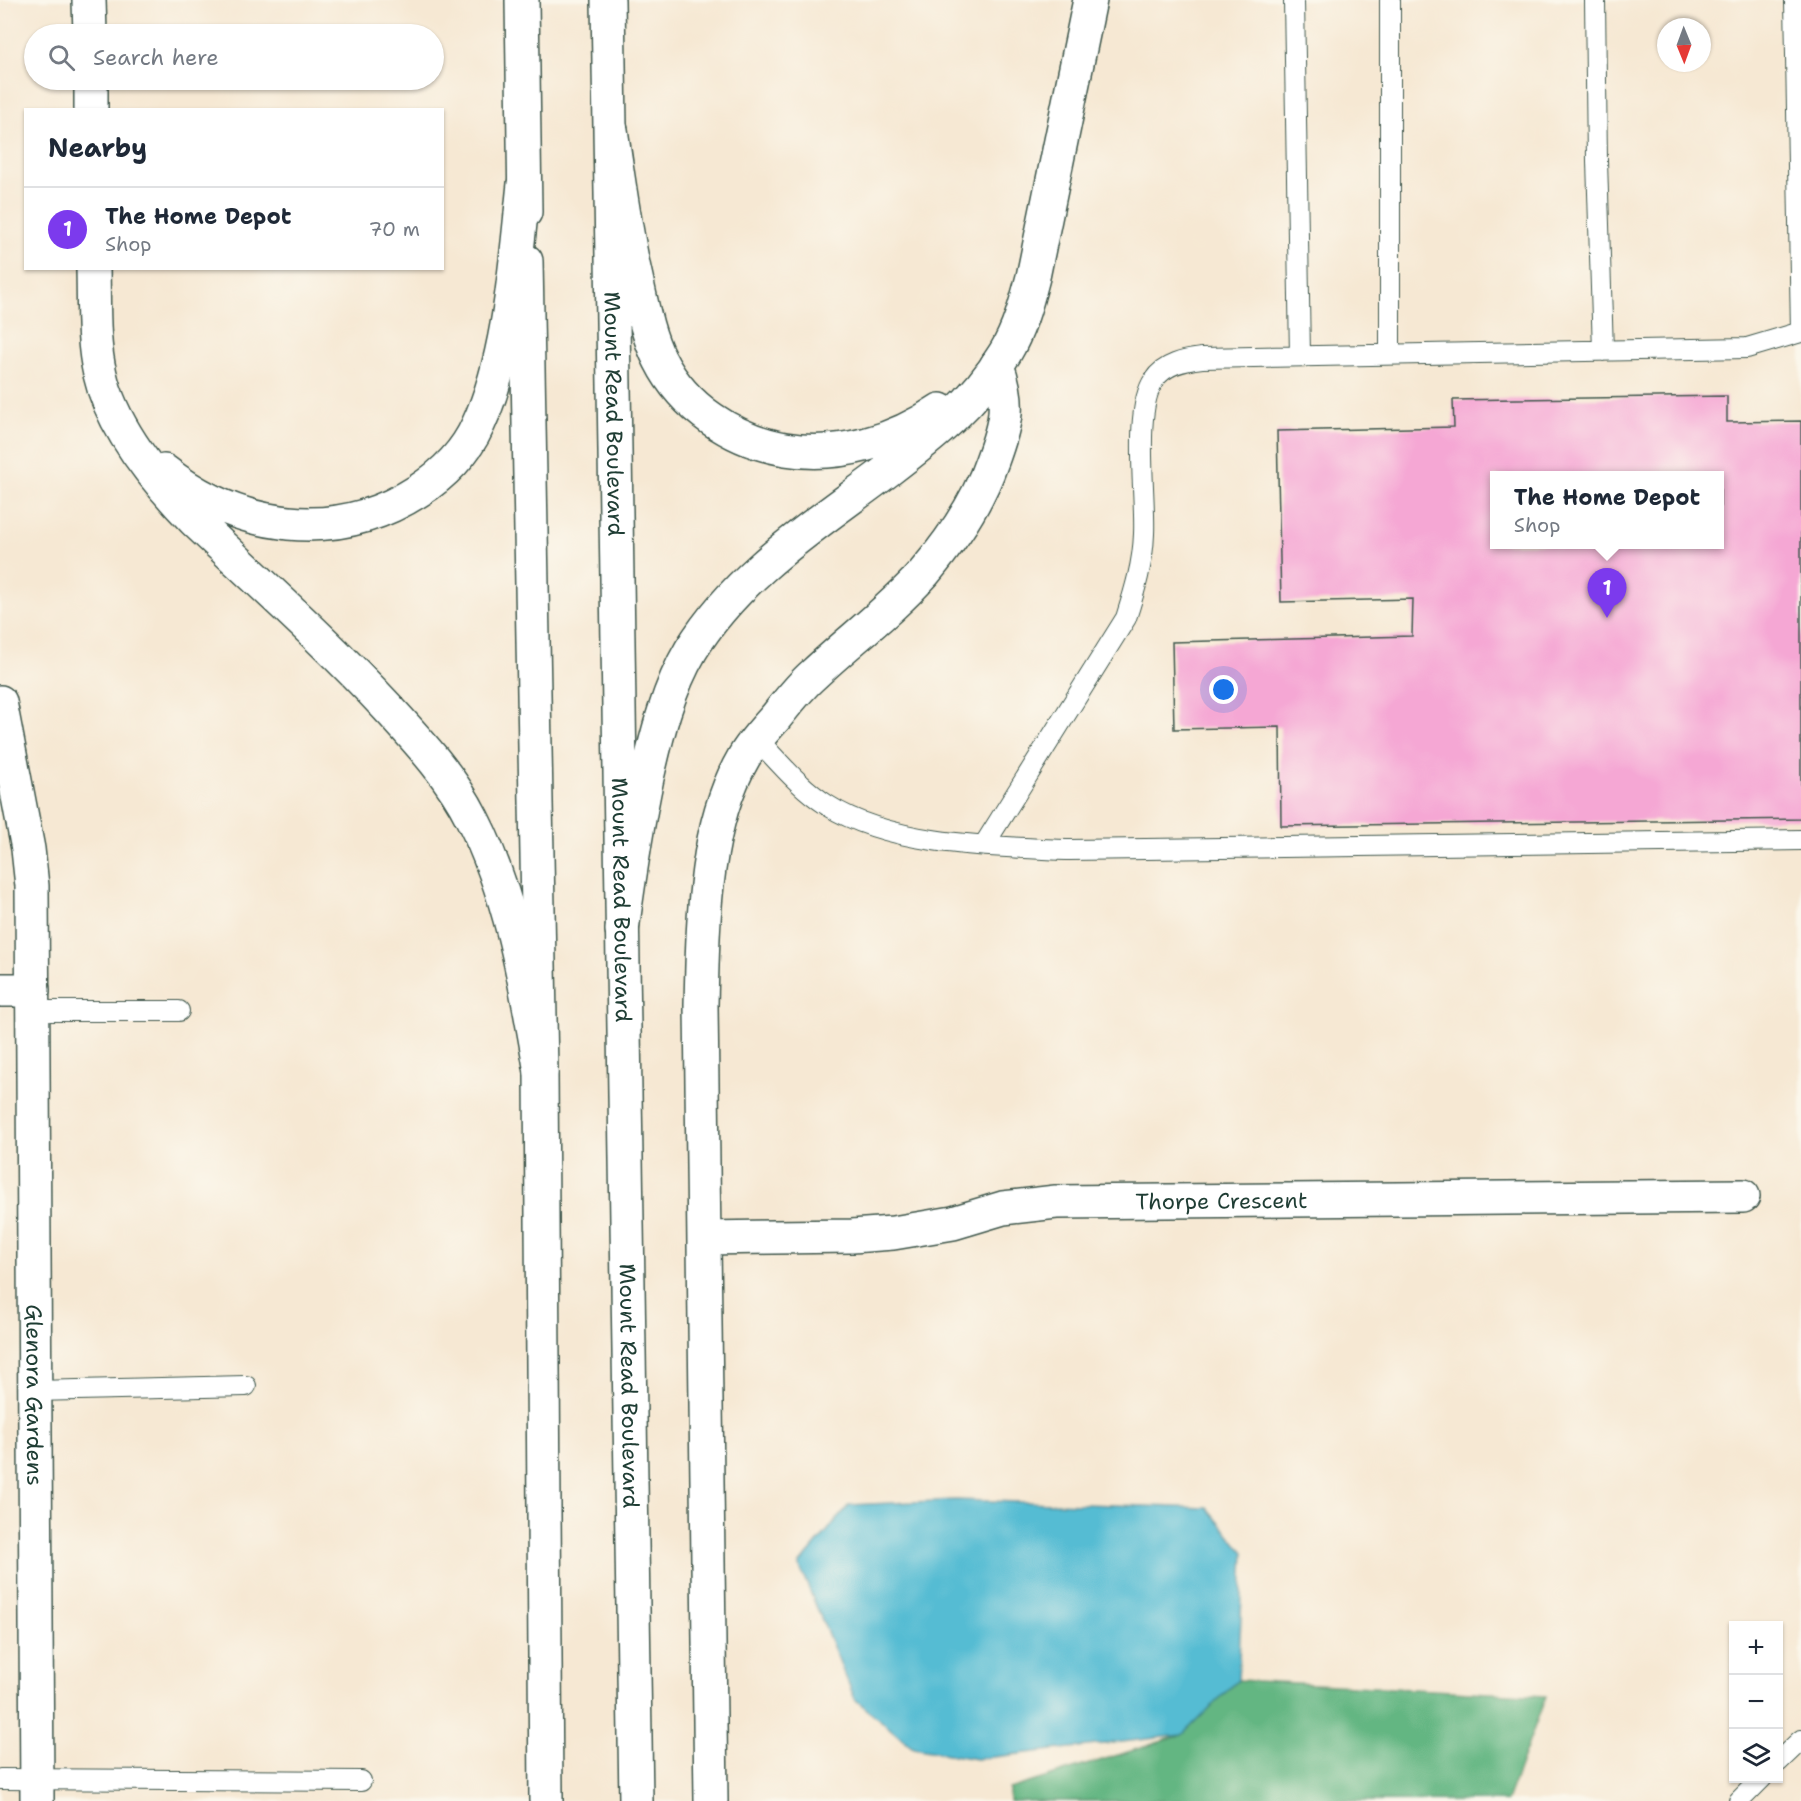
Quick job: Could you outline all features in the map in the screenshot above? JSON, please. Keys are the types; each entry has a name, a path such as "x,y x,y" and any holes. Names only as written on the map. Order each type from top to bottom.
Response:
{"main road":[{"path":"90,0 90,24"},
{"path":"522,0 541,1072 546,1801"},
{"name":"Mount Read Boulevard","path":"608,0 636,1801"},
{"path":"622,930 636,835 653,751 667,701 691,651 707,626 747,581 796,539 944,426 973,398 997,365 1013,337 1033,278 1089,0"},
{"path":"91,90 91,108"},
{"path":"610,130 630,252 652,341 659,360 678,389 723,427 760,443 796,451 835,451 854,447 892,436 929,417 963,394 997,365"},
{"path":"128,436 153,462 187,487 243,514 282,523 321,525 342,522 397,504 422,489 458,456 477,428 484,411 496,370 509,308 524,184"},
{"path":"93,270 95,341 100,376 111,407 158,480 175,500 369,688 424,749 459,796 482,839 501,890 521,970 541,1072"},
{"path":"711,1801 701,1005 707,891 720,817 745,754 757,739 812,676 924,573 969,511 990,468 1006,414 1006,398 997,365"},
{"name":"Glenora Gardens","path":"0,702 31,866 37,1790"},
{"path":"0,990 33,1000"},
{"name":"Thorpe Crescent","path":"705,1238 852,1236 893,1233 953,1223 1003,1208 1056,1202 1743,1196"}],"lane":[{"path":"1294,0 1300,356"},
{"path":"1390,0 1390,354"},
{"path":"1595,0 1603,351"},
{"path":"984,845 1126,618 1136,589 1142,559 1144,532 1142,420 1145,397 1154,379 1167,368 1185,360 1202,358 1747,348 1801,332 1795,0"},
{"path":"757,739 805,790 828,806 853,819 909,835 984,845 1069,850 1801,840"},
{"path":"33,1000 179,1011"},
{"path":"35,1391 246,1386"},
{"path":"1783,1758 1801,1740"},
{"path":"0,1779 37,1790 361,1781"},
{"path":"1739,1801 1758,1783"}],"green space":[{"path":"1238,1680 1546,1696 1507,1801 1009,1801 1009,1789 1182,1735"}],"water":[{"path":"956,1500 1207,1508 1244,1552 1238,1680 1182,1735 976,1759 913,1748 855,1699 799,1565 849,1505"}],"building":[{"path":"1727,396 1727,422 1801,421 1801,819 1281,826 1280,727 1174,729 1172,642 1412,636 1413,599 1281,602 1277,431 1454,427 1453,400"}],"place":[{"name":"The Home Depot","path":"1607,618"}]}
